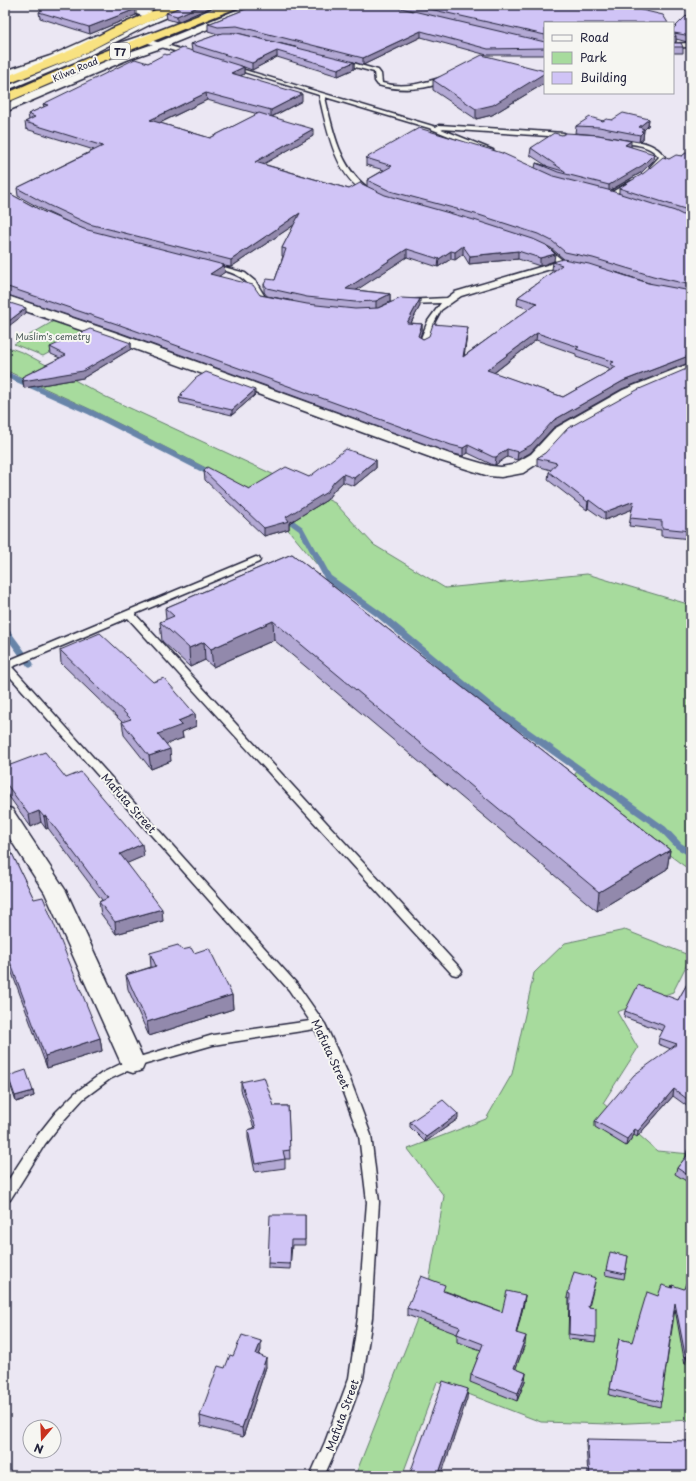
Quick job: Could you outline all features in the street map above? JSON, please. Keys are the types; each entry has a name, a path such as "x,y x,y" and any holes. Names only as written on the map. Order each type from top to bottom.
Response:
{"highway":[{"name":"Kilwa Road","path":"5,81 75,53 150,15 177,5"},
{"name":"Kilwa Road","path":"5,99 94,60 147,41 235,5"}],"street":[{"path":"121,5 150,15"},
{"path":"5,76 54,58 170,5"},
{"path":"5,108 125,57 160,45 258,5"},
{"path":"5,300 115,337 444,457 477,468 501,472 517,469 525,465 537,457 560,432 629,393 691,368"},
{"path":"5,814 55,891 133,1063"}],"lane":[{"path":"5,89 84,56 149,23 193,5"},
{"path":"84,56 169,28 224,5"},
{"path":"147,41 201,57"},
{"path":"178,50 192,46"},
{"path":"674,46 687,46"},
{"path":"336,61 376,71 380,84 396,89 420,86 451,76"},
{"path":"224,64 430,127 495,153"},
{"path":"322,95 335,146 349,174 362,188 374,194"},
{"path":"430,127 574,136"},
{"path":"613,140 645,145 653,147 659,151 662,157 649,171"},
{"path":"603,193 613,196 639,178"},
{"path":"535,244 555,256 562,263"},
{"path":"203,263 241,274 252,280 263,299 276,302"},
{"path":"423,343 432,318 439,308 458,294 562,263 574,264"},
{"path":"399,302 448,300"},
{"path":"6,665 256,560"},
{"path":"130,614 456,971"},
{"name":"Mafuta Street","path":"6,665 293,987 319,1024 342,1074 365,1135 373,1202 365,1318 356,1378 332,1444 317,1476"},
{"path":"5,1196 41,1140 60,1116 79,1096 106,1076 133,1063 213,1040 319,1024"}],"green space":[{"name":"Muslim's cemetry","path":"54,321 87,332 43,356 14,344"},
{"path":"5,346 24,353 106,397 335,503 374,545 445,588 587,574 691,605 691,871 572,783 578,766 489,703 383,614 328,578 255,493 94,411 5,370"},
{"path":"625,930 691,956 673,992 617,1012 638,1048 603,1103 657,1151 691,1154 691,1420 609,1424 541,1422 437,1382 402,1476 355,1476 427,1294 444,1196 408,1149 486,1119 512,1074 534,973 565,943"}],"building":[{"path":"48,5 124,5 136,9 89,27 39,12"},
{"path":"185,5 202,5 177,16 166,13"},
{"path":"256,5 388,5 544,42 544,48 488,49 421,31 363,58 237,26 218,27 208,24"},
{"path":"412,5 620,5 663,15 667,22 544,22 544,35"},
{"path":"691,11 691,36 674,33 674,28"},
{"path":"222,33 237,33 354,62 338,69 277,51 252,63 191,44"},
{"path":"674,43 681,43 683,47 674,47"},
{"path":"183,48 244,67 231,73 302,94 271,110 206,93 150,120 210,138 259,113 313,129 255,162 349,189 360,183 385,195 474,220 533,239 546,245 555,254 540,258 518,251 470,256 463,246 455,252 451,251 439,259 407,249 346,289 390,294 376,301 355,302 307,297 267,288 264,284 267,279 275,280 286,249 282,248 300,213 231,260 89,224 48,205 17,188 103,146 25,122 35,117 28,114 48,105 43,104 135,59 148,63 165,54 167,55"},
{"path":"482,55 544,71 544,74 493,105 476,109 433,80"},
{"path":"623,113 649,119 639,127 644,129 641,131 643,132 640,135 599,127 576,126 590,117 603,121 606,119 612,120"},
{"path":"419,128 502,153 553,176 608,190 675,211 691,219 691,285 653,276 593,258 565,252 552,241 538,234 479,215 390,191 367,180 392,166 366,158"},
{"path":"554,133 562,135 566,133 598,135 631,141 625,145 654,154 643,165 609,185 558,172 536,163 566,172 531,148"},
{"path":"691,149 691,211 619,188 644,173 663,157 669,159 676,155 682,156"},
{"path":"5,191 42,211 84,229 224,265 210,274 253,285 260,295 307,304 355,309 378,308 401,298 420,299 407,323 422,324 418,336 423,339 429,336 433,324 468,327 463,357 537,303 518,297 562,265 553,262 563,259 589,264 648,283 691,291 691,355 623,381 554,420 531,445 518,452 507,449 496,457 493,457 468,445 463,448 451,445 120,325 5,286","holes":["537,333 579,347 576,349 614,362 610,364 616,367 563,397 487,370"]},
{"path":"7,302 26,308 5,324 5,303"},
{"path":"90,329 131,343 83,371 23,381 22,377 66,355 50,347"},
{"path":"691,367 691,531 662,528 662,521 630,518 634,501 605,512 589,500 588,502 549,472 557,463 537,458 545,453 568,428 637,390"},
{"path":"206,372 255,390 232,410 179,398 196,378"},
{"path":"346,449 376,460 354,478 343,474 334,482 327,492 286,517 289,521 264,528 204,471 207,467 249,489 286,467 309,477"},
{"path":"292,554 670,850 599,892 273,621 211,649 204,642 189,648 160,622 174,616 165,608"},
{"path":"100,633 153,682 164,678 195,714 178,721 182,725 158,734 170,749 149,756 122,722 131,719 60,650"},
{"path":"45,752 66,778 81,772 142,844 120,854 162,909 115,922 99,902 108,898 46,816 44,817 39,811 29,815 5,782 5,767"},
{"path":"5,839 34,899 43,897 100,1038 45,1056 5,948"},
{"path":"178,945 182,950 191,948 194,953 209,948 232,995 147,1022 126,975 156,966 150,953"},
{"path":"691,977 691,1102 674,1089 638,1131 635,1129 627,1139 595,1121 634,1075 677,1044 659,1038 665,1026 625,1011 638,985 678,1000"},
{"path":"26,1070 33,1091 15,1096 8,1076"},
{"path":"264,1077 274,1106 288,1106 290,1150 283,1151 285,1159 255,1164 248,1130 256,1128 241,1082"},
{"path":"443,1100 458,1114 426,1137 410,1122"},
{"path":"691,1146 691,1177 677,1168 690,1152 687,1151"},
{"path":"270,1215 305,1215 305,1240 291,1240 290,1264 268,1263"},
{"path":"610,1252 628,1256 625,1274 606,1270"},
{"path":"574,1272 596,1278 588,1307 596,1308 596,1337 569,1334 570,1294 568,1293"},
{"path":"421,1276 445,1285 443,1291 502,1312 507,1291 525,1295 516,1333 526,1336 514,1368 526,1373 518,1393 471,1375 483,1344 457,1334 460,1327 407,1308"},
{"path":"686,1283 691,1285 691,1343 686,1359 675,1303 661,1402 610,1389 619,1339 632,1342 647,1292 658,1296 662,1285 673,1288 672,1285 684,1289"},
{"path":"242,1335 261,1341 256,1354 266,1358 242,1428 200,1416 218,1366 225,1368 230,1355 233,1356"},
{"path":"443,1381 468,1389 438,1476 409,1476"},
{"path":"587,1439 691,1441 691,1476 590,1476"}],"waterway":[{"path":"5,104 51,83"},
{"path":"5,374 90,412 212,474"},
{"path":"283,516 301,529 315,555"},
{"path":"315,554 328,578 380,615 486,703 663,829 679,846 691,853"},
{"path":"5,630 30,664"}]}
